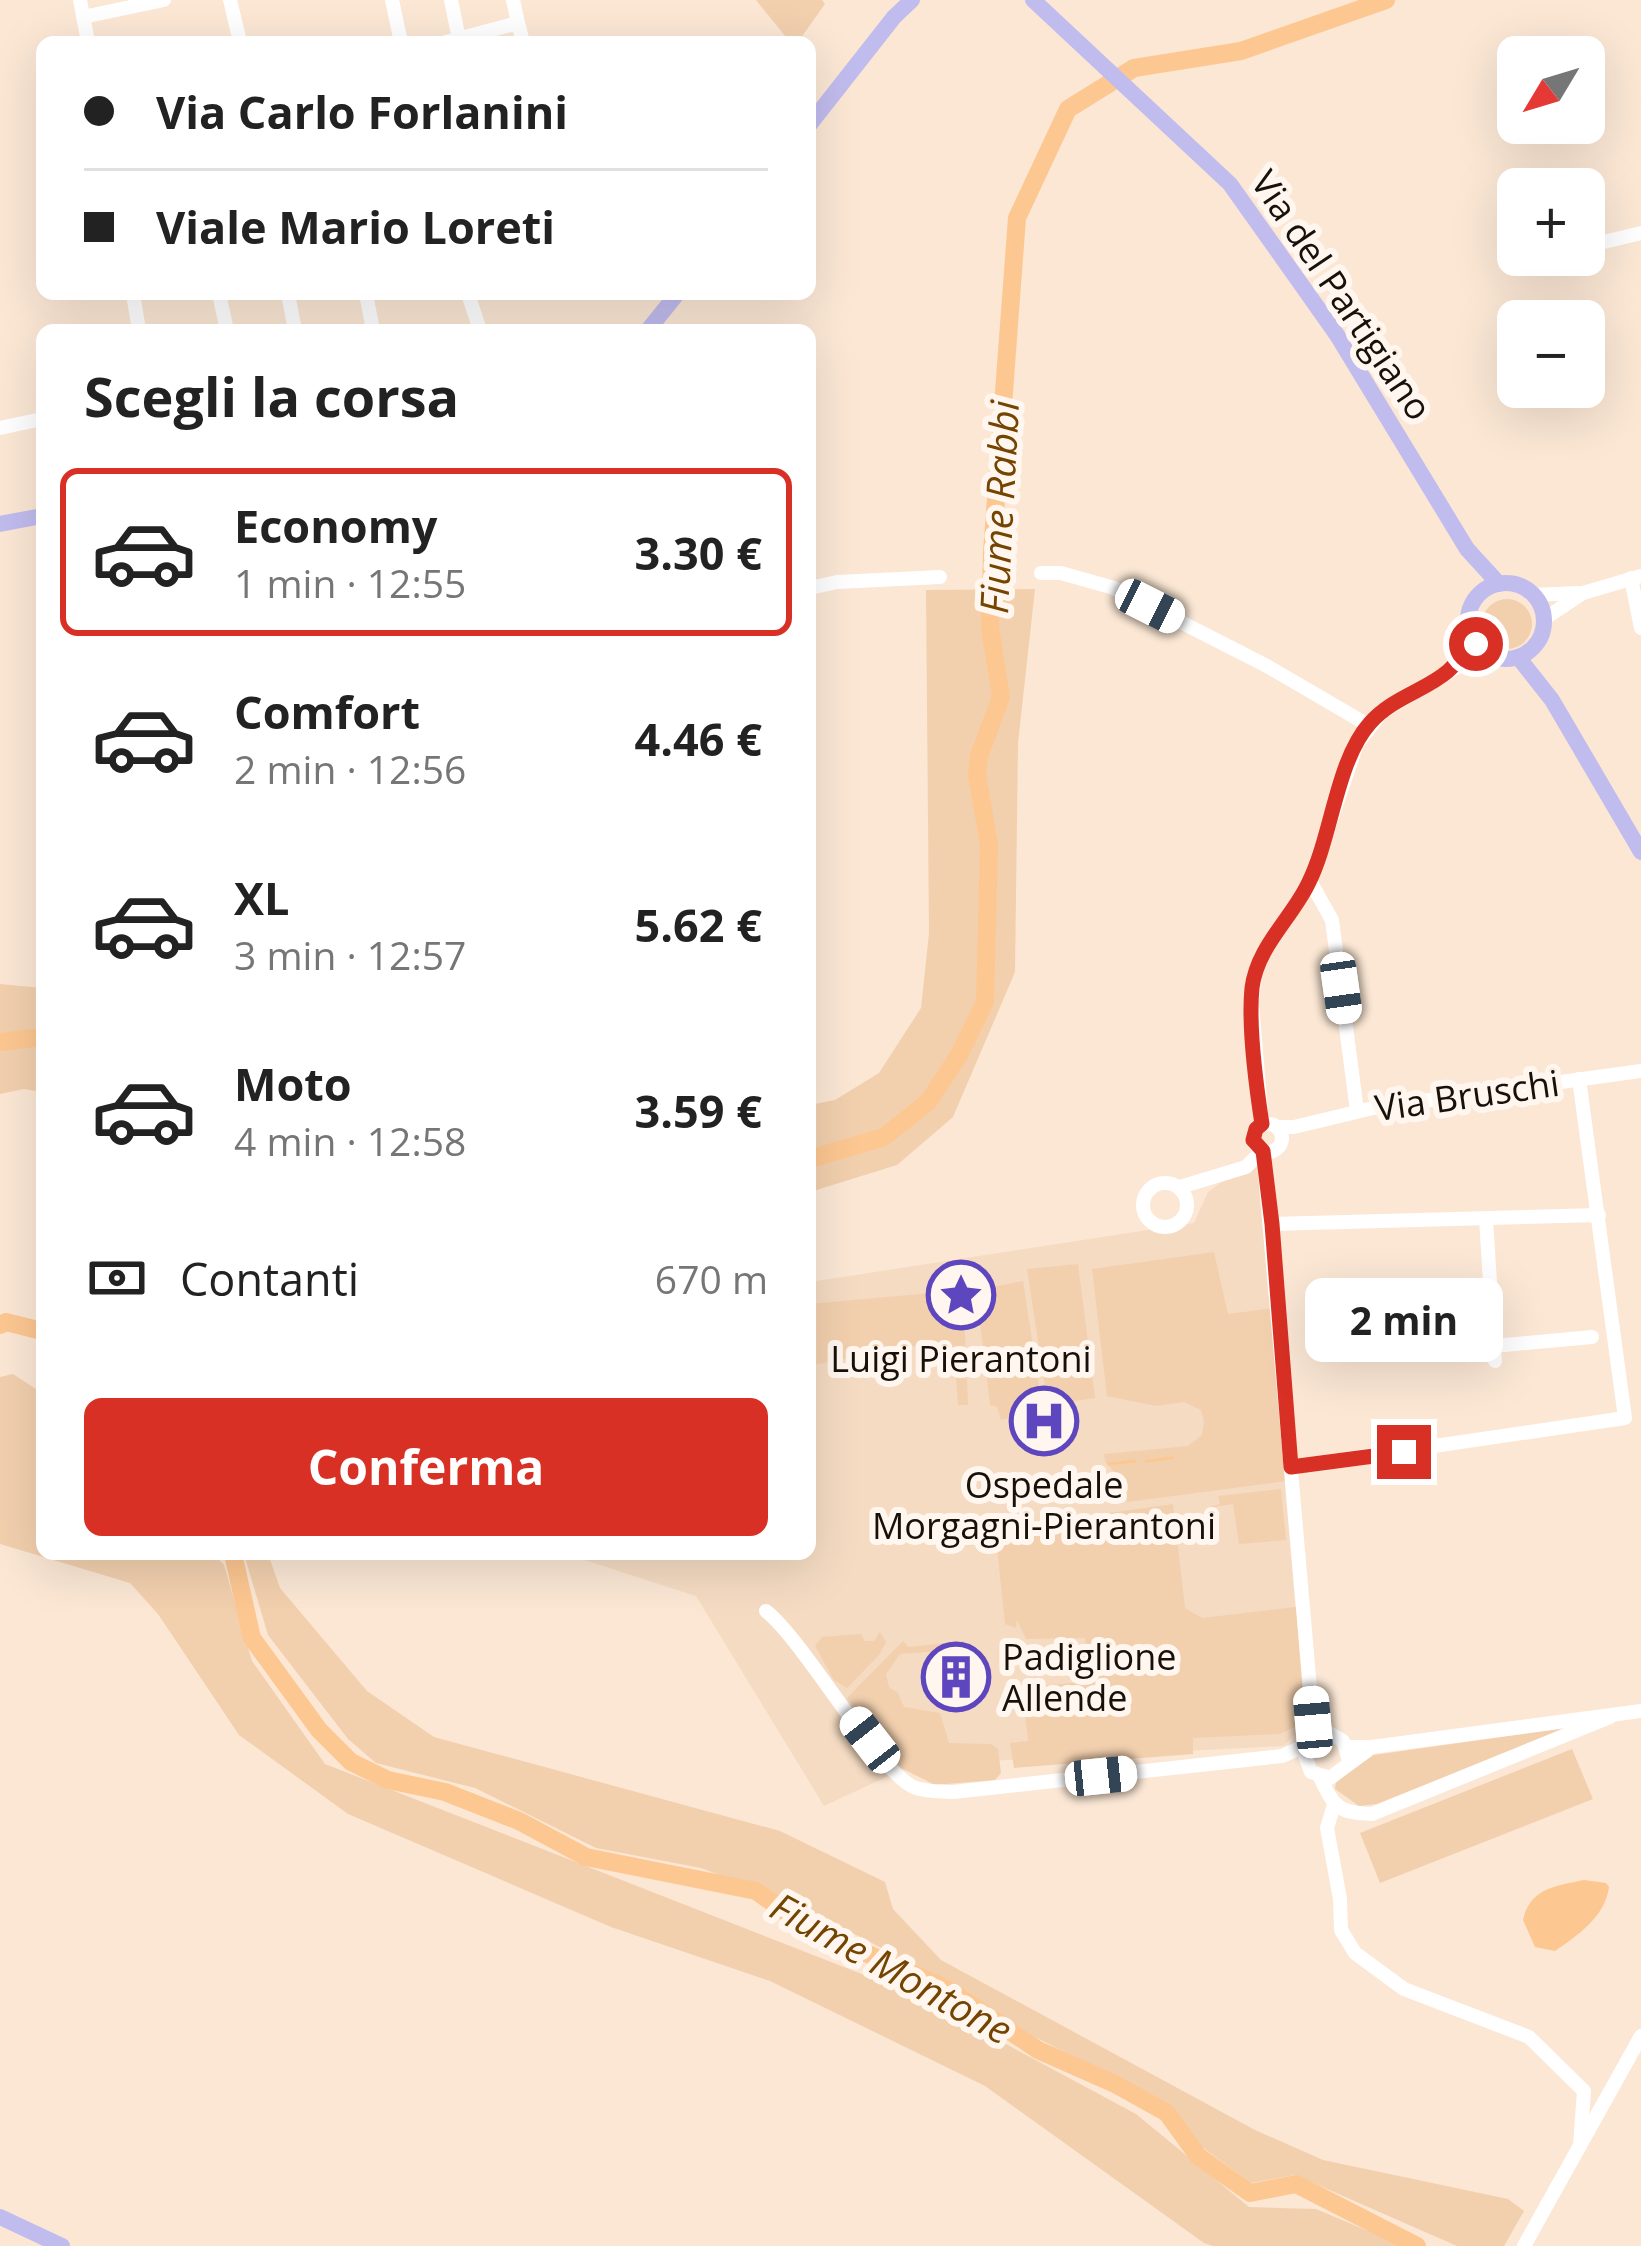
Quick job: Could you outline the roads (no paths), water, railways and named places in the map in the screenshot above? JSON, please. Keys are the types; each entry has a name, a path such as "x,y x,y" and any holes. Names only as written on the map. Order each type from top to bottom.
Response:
{"main road":[{"path":"816,116 912,0"},
{"name":"Via del Partigiano","path":"1033,0 1230,184 1337,335 1467,549 1499,584"},
{"path":"653,324 671,300"},
{"path":"0,524 36,517"},
{"name":"Via del Partigiano","path":"1467,549 1478,596"},
{"path":"1536,645 1518,657 1490,655 1471,636 1469,615 1478,596 1499,584 1518,585 1533,596 1544,619 1536,645 1552,700"},
{"path":"1518,657 1552,700 1641,852"},
{"path":"0,2217 62,2246"}],"street":[{"path":"80,0 87,36"},
{"path":"83,17 164,0"},
{"path":"230,0 239,36"},
{"path":"392,0 396,36"},
{"path":"451,0 453,36"},
{"path":"513,0 521,36"},
{"path":"468,36 518,23"},
{"path":"1605,242 1640,234"},
{"path":"0,428 36,420"},
{"path":"1041,573 1060,573 1114,588 1267,666 1368,725"},
{"path":"816,586 940,577"},
{"path":"1533,596 1583,593 1636,577 1641,628"},
{"path":"1544,619 1583,593"},
{"path":"1455,668 1471,636"},
{"path":"766,1611 790,1632 887,1762 913,1788 953,1792 1307,1742 1338,1736 1348,1754 1342,1773 1325,1778 1311,1772 1307,1742 1291,1467 1265,1172 1268,1141 1252,987 1262,957 1310,881 1351,758 1368,725 1455,668 1476,656 1490,655"},
{"path":"1310,881 1332,920 1358,1111"},
{"path":"1299,902 1324,904"},
{"name":"Via Bruschi","path":"1268,1141 1294,1127 1358,1111 1641,1071"},
{"path":"1291,1467 1624,1420 1627,1413 1579,1079"},
{"path":"1184,1192 1240,1167 1268,1141"},
{"path":"1272,1224 1599,1215"},
{"path":"1486,1220 1495,1353 1592,1337"},
{"path":"1348,1754 1641,1711"},
{"path":"1331,1800 1352,1814 1372,1814 1610,1717"},
{"path":"1325,1778 1331,1800 1327,1828 1347,1945 1404,1989 1529,2037 1584,2091 1580,2145"},
{"path":"1524,2246 1641,2036"}],"waterway":[{"name":"Fiume Rabbi","path":"816,1157 884,1137 928,1102 959,1055 985,1002 989,845 977,775 979,756 1001,697 990,628 992,552 1017,218 1068,109 1134,68 1241,51 1386,0"},
{"name":"Fiume Rabbi","path":"0,1042 36,1038"},
{"name":"Fiume Montone","path":"0,1325 6,1322 36,1330"},
{"path":"1146,1461 1172,1458"},
{"path":"1109,1464 1135,1461"},
{"name":"Fiume Montone","path":"234,1560 252,1638 319,1730 351,1762 388,1780 445,1792 519,1821 586,1857 756,1891 807,1927 947,1989 1038,2050 1167,2113 1198,2156 1250,2193 1296,2184 1417,2246"}],"place":[{"name":"Luigi Pierantoni","path":"961,1295"},
{"name":"Ospedale Morgagni-Pierantoni","path":"1044,1421"},
{"name":"Padiglione Allende","path":"956,1677"}]}
